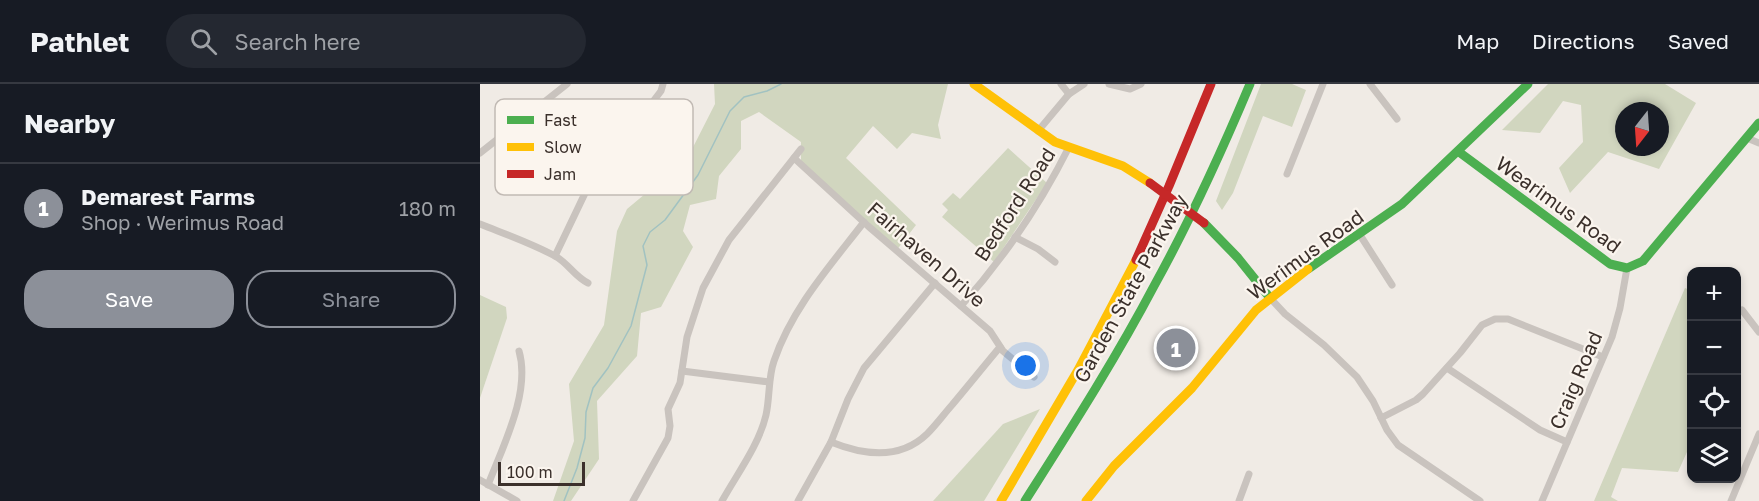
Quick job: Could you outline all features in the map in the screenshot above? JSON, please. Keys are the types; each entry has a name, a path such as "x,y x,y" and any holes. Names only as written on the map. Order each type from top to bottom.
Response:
{"main road":[{"path":"974,84 1055,142 1123,165 1150,183 1204,223 1238,258 1270,298"},
{"name":"Garden State Parkway","path":"1001,501 1060,403 1118,296 1172,181 1211,84"},
{"name":"Garden State Parkway","path":"1025,501 1098,385 1160,275 1216,162 1250,84"},
{"name":"Werimus Road","path":"1086,501 1114,466 1192,388 1243,324 1270,298 1402,204 1459,152 1521,86"},
{"name":"Wearimus Road","path":"1459,152 1610,264 1627,268 1643,261 1759,123"}],"street":[{"path":"548,99 567,84"},
{"path":"655,99 663,84"},
{"path":"1061,84 1069,94"},
{"path":"1038,131 1069,94 1084,84"},
{"path":"1109,84 1130,89 1141,84"},
{"path":"1287,174 1323,84"},
{"path":"1370,84 1397,119"},
{"path":"1747,138 1759,143"},
{"path":"480,153 495,141"},
{"name":"Bedford Road","path":"961,306 989,274 1015,237 1054,178 1069,147"},
{"path":"633,501 668,438 670,426 668,409 678,391 692,317 711,270 729,240 801,149"},
{"name":"Fairhaven Drive","path":"794,158 864,222 990,330 1000,347 1034,377"},
{"path":"555,256 584,195"},
{"path":"722,501 762,426 768,404 769,382 777,352 801,305 864,222"},
{"path":"480,224 555,256 564,262 580,280 588,283"},
{"path":"1360,235 1392,285"},
{"path":"1015,237 1038,249 1055,262"},
{"name":"Craig Road","path":"1542,501 1617,321 1627,268"},
{"path":"798,501 831,442 848,399 864,368 935,284"},
{"path":"1270,298 1285,314 1347,366 1365,389 1392,438 1405,451 1480,501"},
{"path":"1742,310 1759,332"},
{"path":"1382,418 1416,400 1488,321 1508,319 1603,357"},
{"path":"831,442 848,449 873,453 894,451 913,444 928,433 1000,347"},
{"path":"488,485 520,397 523,376 519,351"},
{"path":"1447,368 1540,430 1567,442"},
{"path":"682,371 769,382"},
{"path":"1731,501 1759,434"},
{"path":"1239,501 1249,474"},
{"path":"480,480 516,501"}],"green space":[{"path":"714,84 948,84 938,125 941,139 912,133 897,149 873,126 846,158 916,225 896,251 801,168 801,142 759,112 741,121 741,149 719,176 716,199 690,205 683,231 693,247 661,307 641,313 637,356 597,401 599,459 571,501 553,501 574,441 569,384 604,325 617,231 627,209 644,195 693,195 693,147 715,104"},
{"path":"1261,84 1292,84 1306,90 1292,127 1263,116 1233,193 1222,210 1216,201"},
{"path":"1548,84 1665,84 1696,103 1669,151 1669,102 1615,102 1615,154 1608,152 1570,193 1559,168 1583,142 1581,105 1563,101 1540,133 1502,130"},
{"path":"1008,148 1047,183 994,262 942,217 948,210 942,204 953,193 960,199"},
{"path":"1620,156 1666,156 1659,169"},
{"path":"1685,288 1687,289 1687,452 1678,472 1622,468 1611,497 1618,501 1594,501"},
{"path":"480,295 506,307 507,318 480,398"},
{"path":"1040,409 984,501 933,501 1003,424"}],"waterway":[{"path":"693,182 730,111 744,97 767,91 781,84"},
{"path":"564,501 577,468 585,438 586,412 593,388 608,368 631,326 647,265 643,246 650,232 665,220 683,195"}],"traffic: fast":[{"path":"1025,501 1139,314 1205,186 1250,84"},
{"path":"1308,269 1402,204 1528,84"},
{"path":"1459,152 1610,264 1627,268 1643,261 1759,123"},
{"path":"1204,223 1238,258 1270,298"}],"traffic: slow":[{"path":"974,84 1055,142 1123,166 1150,183"},
{"path":"1001,501 1078,370 1136,260"},
{"path":"1086,501 1114,466 1192,388 1256,310 1308,269"}],"traffic: jam":[{"path":"1136,260 1211,84"},
{"path":"1150,183 1204,223"}],"place":[{"name":"Demarest Farms","path":"1176,348"}]}
